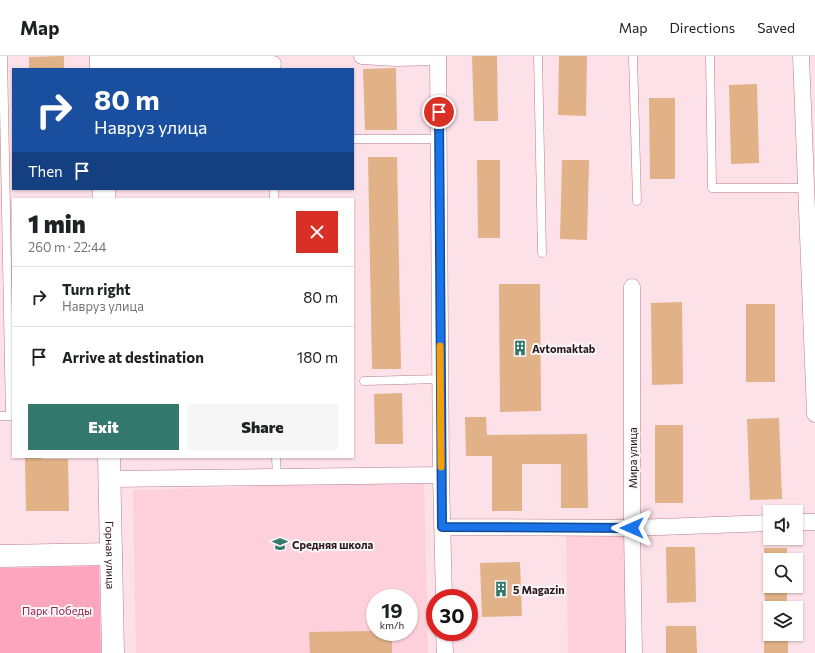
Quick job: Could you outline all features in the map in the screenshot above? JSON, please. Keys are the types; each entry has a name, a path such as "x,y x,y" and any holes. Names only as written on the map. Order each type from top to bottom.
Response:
{"street":[{"path":"362,56 396,58 438,56 441,475 444,589"},
{"path":"801,56 815,414"},
{"path":"101,62 196,61 216,64 273,63"},
{"name":"Мира улица","path":"632,287 632,528 634,653"},
{"name":"Горная улица","path":"109,458 113,653"},
{"path":"110,479 441,475"},
{"path":"803,522 815,522"},
{"path":"442,527 632,528 763,523"},
{"path":"0,556 111,554"},
{"path":"444,641 445,653"}],"lane":[{"path":"0,416 10,416 10,282 3,56"},
{"path":"538,56 542,253"},
{"path":"633,56 637,201"},
{"path":"710,56 712,188 806,188"},
{"path":"354,139 439,140"},
{"path":"364,381 440,379"},
{"path":"276,458 277,477"}],"shaded area":[{"name":"Средняя школа","path":"424,481 426,641 428,641 428,653 136,653 133,490"},
{"path":"566,532 629,532 630,653 568,653"}],"green space":[{"name":"Парк Победы","path":"99,566 101,653 0,653 0,568"}],"building":[{"path":"64,56 64,68 29,68 29,57"},
{"path":"472,56 497,56 498,121 474,121"},
{"path":"559,56 587,56 586,116 558,115"},
{"path":"396,68 397,130 365,130 363,69"},
{"path":"757,84 759,163 731,164 729,85"},
{"path":"649,98 675,98 675,179 650,179"},
{"path":"368,157 397,157 401,369 372,369"},
{"path":"477,160 500,160 500,238 478,238"},
{"path":"562,160 589,160 587,240 560,239"},
{"name":"Avtomaktab","path":"499,284 540,284 541,411 500,412"},
{"path":"682,302 683,384 652,385 651,303"},
{"path":"746,304 775,304 775,382 746,382"},
{"path":"402,393 403,444 375,444 374,394"},
{"path":"465,417 486,417 487,435 587,434 588,508 561,508 561,464 522,464 522,511 492,511 492,456 466,456"},
{"path":"779,418 782,499 750,500 747,419"},
{"path":"655,425 683,425 683,503 655,503"},
{"path":"25,458 68,459 69,511 26,511"},
{"path":"666,547 695,547 696,602 667,603"},
{"path":"764,548 787,548 787,553 764,553"},
{"name":"5 Magazin","path":"520,562 522,616 482,617 480,563"},
{"path":"764,593 787,593 787,601 765,601"},
{"path":"666,626 696,626 697,653 666,653"},
{"path":"366,631 366,641 392,641 392,653 310,653 309,632"},
{"path":"764,641 788,641 788,653 764,653"}],"slow traffic":[{"path":"440,346 441,467"}],"place":[{"name":"Avtomaktab","path":"520,348"},
{"name":"Средняя школа","path":"280,544"},
{"name":"5 Magazin","path":"501,589"}],"route":[{"path":"439,112 442,527 632,528"}]}
